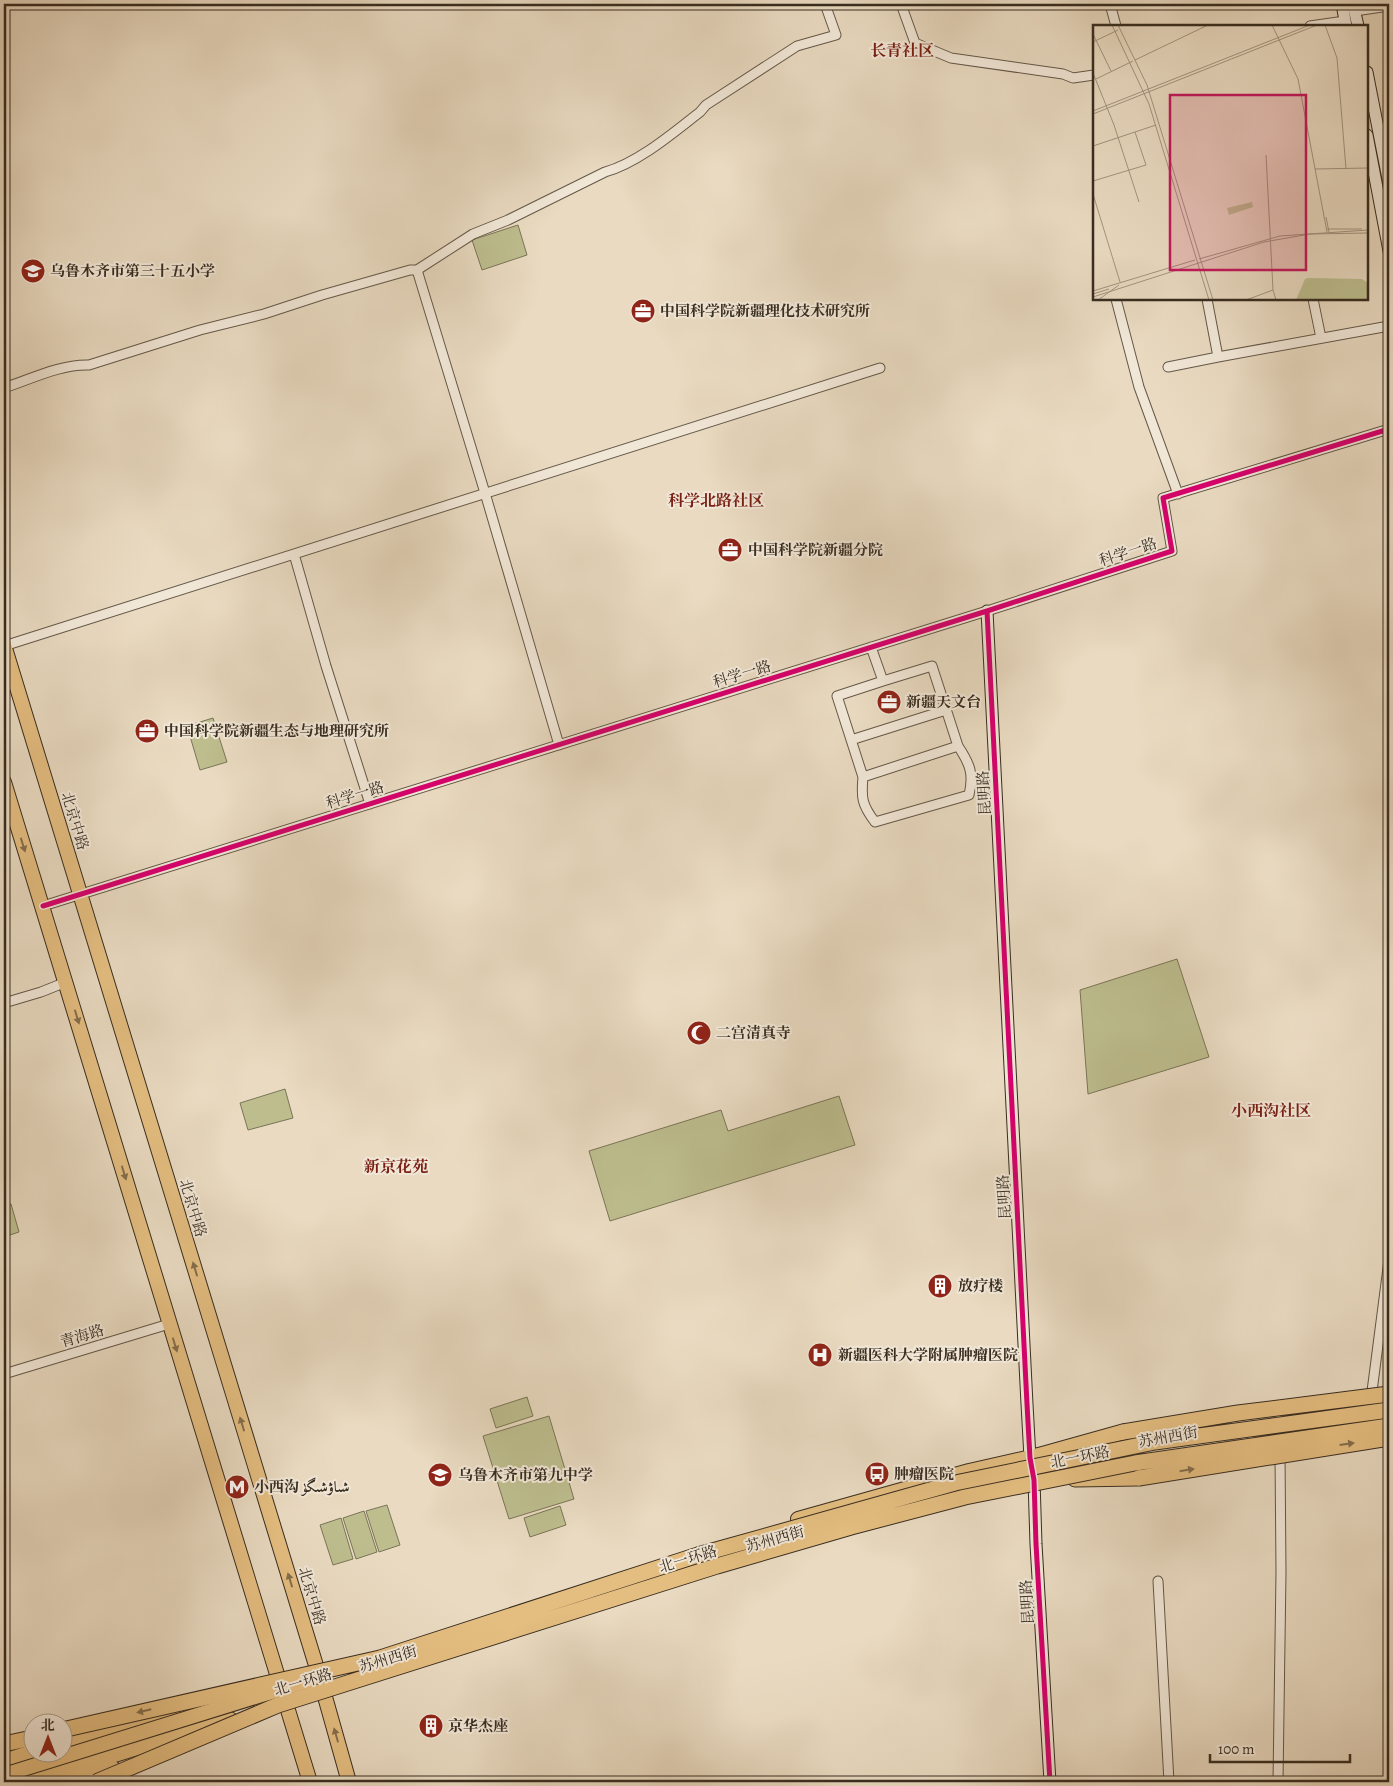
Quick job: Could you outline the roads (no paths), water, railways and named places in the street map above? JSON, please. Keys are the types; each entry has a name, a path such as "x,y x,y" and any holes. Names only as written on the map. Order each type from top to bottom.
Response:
{"highway":[{"path":"1030,1458 1123,1432 1248,1412 1389,1394"},
{"name":"北一环路","path":"380,1658 698,1555 955,1482 1155,1442 1389,1410"},
{"name":"北一环路","path":"282,1706 716,1566 851,1527 965,1497 1135,1463 1389,1426"},
{"path":"1034,1480 1139,1478 1389,1438"},
{"path":"72,1728 380,1658"},
{"path":"98,1777 282,1706"},
{"path":"4,1744 22,1746"}],"main road":[{"name":"北京中路","path":"4,645 318,1672 349,1782"},
{"path":"4,782 279,1683 282,1706 310,1782"},
{"name":"苏州西街","path":"279,1683 748,1534 969,1471 1125,1437 1277,1413 1389,1403"},
{"name":"苏州西街","path":"282,1706 392,1676 700,1578 969,1496 1034,1480 1178,1451 1280,1435 1389,1422"},
{"name":"北一环路","path":"4,1774 380,1658"},
{"name":"北一环路","path":"28,1782 130,1749 282,1706"},
{"path":"72,1742 185,1713"},
{"path":"70,1782 98,1777 163,1748"},
{"path":"4,1761 22,1752"}],"street":[{"path":"4,388 76,365 90,366 200,330 264,314 322,295 417,270 473,234 508,220 622,165 655,146 700,112 706,105 797,46 836,35 825,4"},
{"path":"901,4 915,43 951,58 1063,74 1073,78 1093,75"},
{"path":"1110,4 1116,25"},
{"path":"1328,25 1345,24 1342,4"},
{"path":"1358,25 1354,7 1389,6"},
{"path":"1368,77 1389,184"},
{"path":"1368,139 1389,251"},
{"path":"417,270 559,745"},
{"path":"1116,300 1139,386 1178,494"},
{"path":"1207,300 1218,356"},
{"path":"1313,300 1321,338"},
{"path":"1168,367 1218,356 1389,326"},
{"path":"4,645 880,368"},
{"name":"科学一路","path":"43,906 987,611 1172,550 1163,498 1389,429"},
{"path":"294,554 326,666 370,804"},
{"name":"昆明路","path":"987,611 1030,1458 1034,1480 1050,1782"},
{"path":"872,647 883,681"},
{"path":"932,666 958,746 967,760 972,779 969,795 875,822 866,810 861,796 863,777 837,696 883,681 932,666"},
{"path":"851,740 946,710"},
{"path":"863,777 958,746"},
{"path":"4,1003 66,982"},
{"path":"1371,1404 1389,1260"},
{"name":"青海路","path":"4,1374 169,1324"},
{"path":"1278,1782 1281,1581 1280,1435"},
{"path":"1158,1581 1169,1782"},
{"name":"苏州西街","path":"72,1750 279,1683"},
{"name":"苏州西街","path":"38,1782 163,1748 282,1706"},
{"name":"苏州西街","path":"4,1774 32,1764"}],"place":[{"name":"乌鲁木齐市第三十五小学","path":"33,271"},
{"name":"中国科学院新疆理化技术研究所","path":"643,311"},
{"name":"中国科学院新疆分院","path":"730,550"},
{"name":"新疆天文台","path":"889,702"},
{"name":"中国科学院新疆生态与地理研究所","path":"147,731"},
{"name":"二宫清真寺","path":"699,1033"},
{"name":"放疗楼","path":"940,1286"},
{"name":"新疆医科大学附属肿瘤医院","path":"820,1355"},
{"name":"肿瘤医院","path":"877,1474"},
{"name":"乌鲁木齐市第九中学","path":"440,1475"},
{"name":"小西沟 شىاۋشىگۈ","path":"237,1487"},
{"name":"京华杰座","path":"431,1726"}],"district":[{"name":"长青社区","path":"902,50"},
{"name":"科学北路社区","path":"716,500"},
{"name":"小西沟社区","path":"1271,1110"},
{"name":"新京花苑","path":"396,1166"}]}
